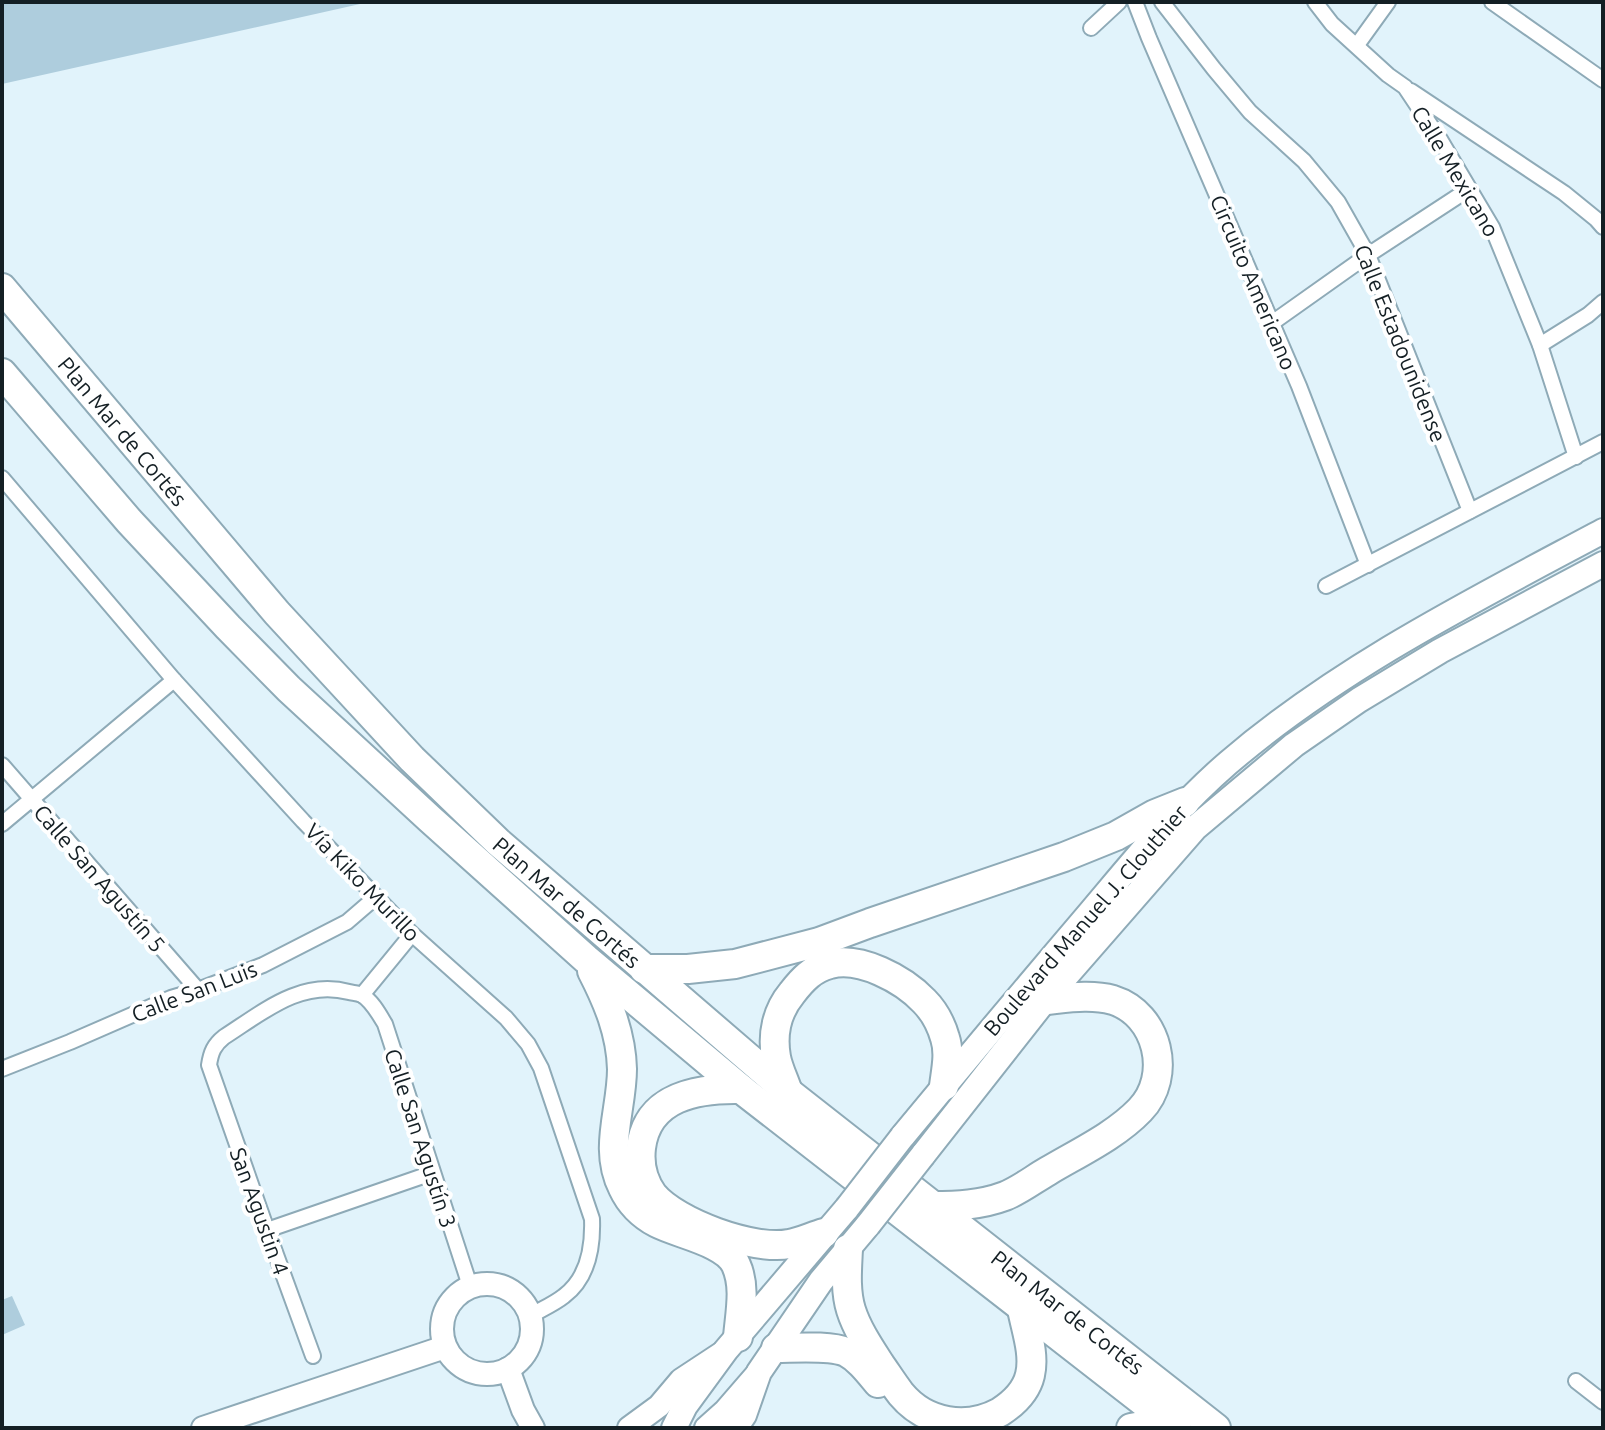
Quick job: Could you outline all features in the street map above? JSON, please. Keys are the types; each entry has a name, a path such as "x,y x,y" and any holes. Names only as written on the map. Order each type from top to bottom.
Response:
{"highway":[{"name":"Plan Mar de Cortés","path":"2,288 277,613 412,759 498,842 788,1092 1216,1428"},
{"name":"Plan Mar de Cortés","path":"2,373 129,521 289,689 586,959 741,1089 1173,1425"},
{"path":"644,969 688,969 735,964 819,942 1064,857 1116,836 1155,814 1185,802"},
{"path":"586,959 607,1000 619,1039 622,1068 613,1143 614,1162 624,1189 643,1214 657,1223 719,1248 735,1263 742,1291 732,1343"},
{"path":"788,1092 776,1057 775,1028 785,1002 802,980 816,969 846,962 874,968 924,1000 937,1018 946,1040 948,1057 944,1086"},
{"path":"932,1206 966,1206 1006,1196 1110,1134 1141,1109 1149,1098 1158,1075 1158,1055 1156,1044 1140,1016 1123,1004 1095,997 1045,1000"},
{"path":"741,1089 717,1088 690,1092 670,1102 655,1115 643,1136 641,1150 641,1167 647,1185 663,1205 680,1217 720,1234 788,1245 824,1233"},
{"path":"848,1249 850,1309 860,1332 902,1395 927,1415 950,1423 983,1421 1010,1406 1023,1391 1030,1374 1031,1357 1022,1309"},
{"path":"776,1348 832,1348 843,1351 864,1365 919,1428"},
{"path":"1131,1428 1173,1425"}],"main road":[{"name":"Boulevard Manuel J. Clouthier","path":"675,1426 685,1406 732,1343 847,1208 944,1086 1185,802 1288,715 1349,674 1468,603 1603,531"},
{"name":"Boulevard Manuel J. Clouthier","path":"735,1428 744,1415 759,1372 821,1281 1045,1000 1195,828 1294,745 1359,700 1440,651 1603,564"}],"street":[{"path":"1091,28 1119,2"},
{"name":"Circuito Americano","path":"1135,2 1299,386 1368,565"},
{"name":"Calle Estadounidense","path":"1162,2 1250,112 1304,161 1338,202 1368,255 1470,511"},
{"name":"Calle Mexicano","path":"1315,2 1332,24 1388,75 1564,193 1603,227"},
{"path":"1357,45 1388,2"},
{"path":"1492,2 1603,80"},
{"name":"Calle Mexicano","path":"1405,87 1492,227 1540,345 1576,457"},
{"path":"1272,323 1469,189"},
{"path":"1540,345 1603,302"},
{"path":"1326,586 1603,442"},
{"name":"Vía Kiko Murillo","path":"2,478 174,680 303,821 412,934 506,1018 528,1044 541,1068 592,1219 588,1261 576,1282 568,1294 530,1316"},
{"path":"2,824 174,680"},
{"name":"Calle San Agustín 5","path":"2,765 198,990"},
{"name":"Calle San Luis","path":"2,1069 144,1008 263,965 347,922 376,897"},
{"path":"362,995 412,934"},
{"name":"San Agustin 4","path":"313,1356 209,1065 216,1043 285,998 315,988 362,995"},
{"name":"Calle San Agustín 3","path":"362,995 385,1024 470,1286"},
{"path":"267,1230 432,1173"},
{"path":"485,1283 500,1285 513,1292 524,1302 530,1316 531,1341 526,1352 518,1362 501,1372 479,1374 464,1369 453,1360 441,1333 442,1318 457,1293 485,1283"},
{"path":"629,1428 659,1406 681,1380 732,1343"},
{"path":"203,1428 445,1347"},
{"path":"501,1372 518,1428"},
{"path":"501,1372 533,1428"},
{"path":"706,1428 759,1372"},
{"path":"1576,1381 1603,1402"}],"shaded area":[{"path":"2,2 369,2 2,84"},
{"path":"12,1296 25,1325 2,1335 2,1300"}]}
